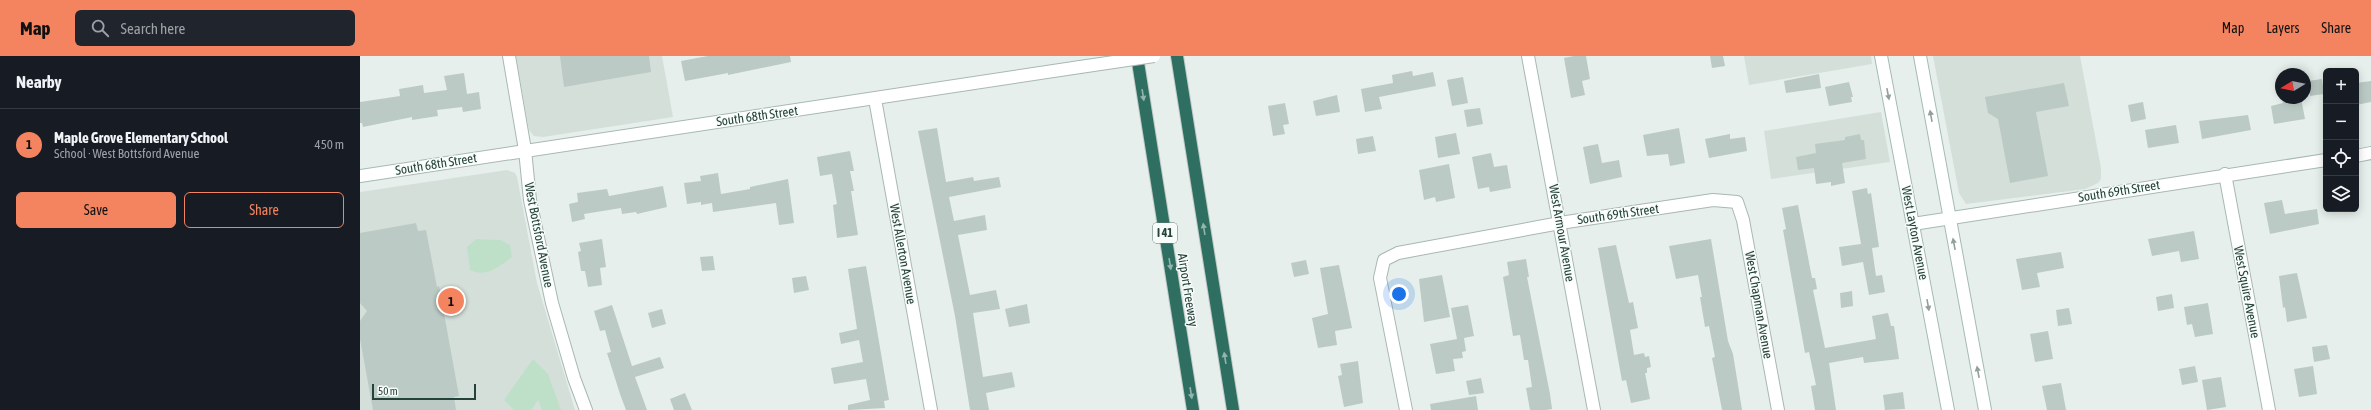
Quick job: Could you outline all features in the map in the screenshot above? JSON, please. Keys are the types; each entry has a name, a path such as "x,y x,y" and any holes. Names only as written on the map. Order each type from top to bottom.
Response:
{"highway":[{"name":"Airport Freeway","path":"1137,56 1193,410"},
{"name":"Airport Freeway","path":"1177,56 1233,410"}],"street":[{"name":"West Bottsford Avenue","path":"509,56 525,150 530,200 552,303 572,371 586,410"},
{"name":"South 68th Street","path":"360,176 1154,56"},
{"name":"West Armour Avenue","path":"1528,56 1594,410"},
{"name":"West Layton Avenue","path":"1881,56 1948,410"},
{"path":"1920,56 1985,410"},
{"name":"West Allerton Avenue","path":"875,99 931,410"},
{"path":"2359,156 2371,154"},
{"name":"South 69th Street","path":"1913,224 2225,174 2323,160"},
{"name":"West Squire Avenue","path":"2225,174 2269,410"},
{"name":"South 69th Street","path":"1406,410 1380,278 1384,260 1398,253 1560,223 1713,200 1737,202"},
{"name":"West Chapman Avenue","path":"1737,202 1743,220 1778,410"}],"shaded area":[{"path":"516,56 662,56 673,117 543,137 534,136 529,130"},
{"path":"1744,56 1871,56 1872,64 1749,85"},
{"path":"1933,56 2080,56 2101,168 2101,179 2098,183 2085,189 1966,204 1959,193"},
{"path":"1881,112 1890,162 1771,179 1764,131"},
{"path":"507,170 515,173 517,177 537,283 575,410 360,410 360,192"}],"green space":[{"path":"476,239 501,240 510,245 512,257 497,268 487,272 481,273 470,270 467,247"},
{"path":"533,359 548,374 561,410 542,410 538,400 531,410 514,410 504,400"}],"building":[{"path":"560,56 649,56 651,72 564,87"},
{"path":"708,56 790,56 791,62 728,75 728,73 685,81 681,61"},
{"path":"1586,56 1590,79 1582,81 1585,95 1571,98 1564,58"},
{"path":"1710,56 1723,56 1725,66 1712,68"},
{"path":"1412,71 1413,76 1433,72 1436,86 1379,97 1382,109 1365,112 1361,89 1393,83 1392,75"},
{"path":"464,73 467,94 479,92 481,109 463,112 462,107 437,110 438,116 412,120 412,117 363,127 362,123 360,123 360,102 400,96 399,89 423,85 424,93 447,90 444,76"},
{"path":"1819,74 1821,88 1786,93 1784,81"},
{"path":"1463,77 1468,103 1452,106 1447,80"},
{"path":"2322,79 2323,94 2311,96 2311,81"},
{"path":"2371,81 2371,102 2359,104 2359,83"},
{"path":"1849,82 1853,97 1851,97 1852,102 1829,106 1825,87"},
{"path":"2064,83 2069,106 2036,112 2048,176 2010,183 1998,119 1988,113 1985,97"},
{"path":"1337,95 1340,112 1316,116 1313,101"},
{"path":"2143,102 2146,119 2131,122 2128,105"},
{"path":"1285,103 1289,124 1283,125 1285,134 1273,136 1268,106"},
{"path":"2279,104 2302,104 2305,119 2274,124 2271,106"},
{"path":"1480,108 1483,124 1467,127 1464,110"},
{"path":"2248,115 2251,130 2202,139 2199,121"},
{"path":"2176,125 2179,143 2148,148 2145,130"},
{"path":"937,128 946,182 973,177 974,181 999,177 1001,187 949,197 954,221 985,215 987,230 958,235 970,295 996,290 1000,309 973,313 983,377 1012,372 1015,387 986,393 989,410 970,410 955,316 918,131"},
{"path":"1679,128 1685,163 1670,166 1668,154 1647,156 1643,135"},
{"path":"1456,133 1460,154 1438,158 1435,137"},
{"path":"1730,134 1730,139 1745,137 1747,151 1709,158 1705,139"},
{"path":"1860,134 1861,140 1864,140 1866,159 1842,163 1845,183 1831,186 1831,182 1816,184 1814,168 1798,170 1796,157 1816,153 1815,144 1845,140 1845,137"},
{"path":"1373,136 1376,151 1358,154 1356,139"},
{"path":"1598,144 1602,163 1619,160 1622,177 1590,184 1583,147"},
{"path":"850,151 854,171 850,171 854,191 851,191 858,235 837,238 833,205 837,204 832,174 820,176 817,157"},
{"path":"1491,153 1494,167 1507,165 1511,188 1490,192 1489,187 1478,189 1472,157"},
{"path":"1449,164 1455,198 1436,202 1435,197 1424,200 1419,170"},
{"path":"718,173 721,194 750,189 750,187 788,179 794,223 779,225 776,203 713,212 712,203 701,205 701,202 687,204 684,183 701,181 700,176"},
{"path":"663,186 667,207 637,214 636,212 622,214 621,208 584,214 585,219 572,222 569,204 578,202 577,193 607,189 609,196"},
{"path":"1867,188 1868,194 1871,193 1879,247 1872,248 1876,276 1882,275 1885,292 1869,295 1863,262 1842,266 1839,247 1861,244 1852,191"},
{"path":"2282,200 2285,214 2317,209 2319,224 2270,234 2264,203"},
{"path":"1798,205 1812,278 1815,278 1817,289 1813,290 1825,348 1876,339 1872,316 1888,313 1891,326 1894,326 1899,359 1864,363 1863,357 1829,363 1836,410 1815,410 1811,386 1816,385 1809,352 1805,353 1783,230 1786,229 1782,208"},
{"path":"416,223 418,231 426,230 437,287 439,286 459,396 454,397 456,410 373,410 360,339 360,321 367,311 360,303 360,233"},
{"path":"2194,231 2199,259 2181,262 2179,251 2152,256 2148,239"},
{"path":"602,239 606,267 600,268 602,285 588,287 585,271 581,271 578,252 581,251 579,243"},
{"path":"1711,239 1728,341 1733,354 1742,410 1722,410 1712,358 1715,357 1709,326 1705,327 1698,275 1676,279 1669,246"},
{"path":"1616,245 1629,303 1633,302 1638,328 1630,330 1634,355 1644,353 1645,357 1649,356 1651,367 1647,368 1647,373 1645,373 1650,399 1631,403 1626,380 1622,381 1598,248"},
{"path":"2061,252 2064,268 2037,273 2040,287 2022,290 2016,259"},
{"path":"713,256 715,270 702,271 700,257"},
{"path":"1526,259 1529,277 1527,277 1552,409 1546,410 1530,410 1526,388 1532,387 1528,360 1524,360 1520,335 1513,336 1503,277 1509,275 1507,262"},
{"path":"1306,260 1309,274 1294,277 1291,263"},
{"path":"1339,265 1352,328 1335,331 1337,345 1318,348 1312,318 1328,314 1320,268"},
{"path":"866,266 889,400 884,401 885,408 848,410 848,405 870,400 866,379 834,384 831,368 863,362 859,340 841,344 839,333 857,329 848,269"},
{"path":"2297,273 2307,318 2287,322 2285,307 2283,308 2279,276"},
{"path":"1442,275 1450,317 1424,322 1419,279"},
{"path":"806,276 809,290 794,293 792,278"},
{"path":"1852,291 1853,306 1841,308 1840,293"},
{"path":"2172,294 2174,308 2158,311 2156,297"},
{"path":"2208,303 2213,334 2195,337 2192,324 2187,325 2184,307"},
{"path":"1027,304 1030,323 1009,327 1005,309"},
{"path":"612,305 632,366 660,357 664,368 635,377 647,410 626,410 620,394 607,353 611,352 605,330 600,331 594,311"},
{"path":"1468,305 1474,336 1464,338 1466,351 1462,352 1463,358 1453,359 1455,371 1436,374 1430,344 1457,339 1451,308"},
{"path":"2069,308 2072,324 2058,326 2056,310"},
{"path":"662,309 666,324 652,328 648,313"},
{"path":"2048,331 2053,359 2035,362 2030,334"},
{"path":"2327,345 2330,359 2314,362 2312,347"},
{"path":"1358,361 1363,403 1344,407 1338,376 1342,375 1340,364"},
{"path":"2195,366 2198,382 2182,385 2179,369"},
{"path":"2313,366 2317,394 2299,397 2294,369"},
{"path":"2221,377 2226,407 2207,410 2202,380"},
{"path":"1481,378 1484,393 1469,395 1466,381"},
{"path":"2061,383 2066,410 2047,410 2042,386"},
{"path":"1903,392 1905,409 1885,410 1883,395"},
{"path":"685,393 692,410 674,410 670,399"},
{"path":"1476,396 1478,410 1431,410 1430,404"}],"place":[{"name":"Maple Grove Elementary School","path":"451,301"}]}
